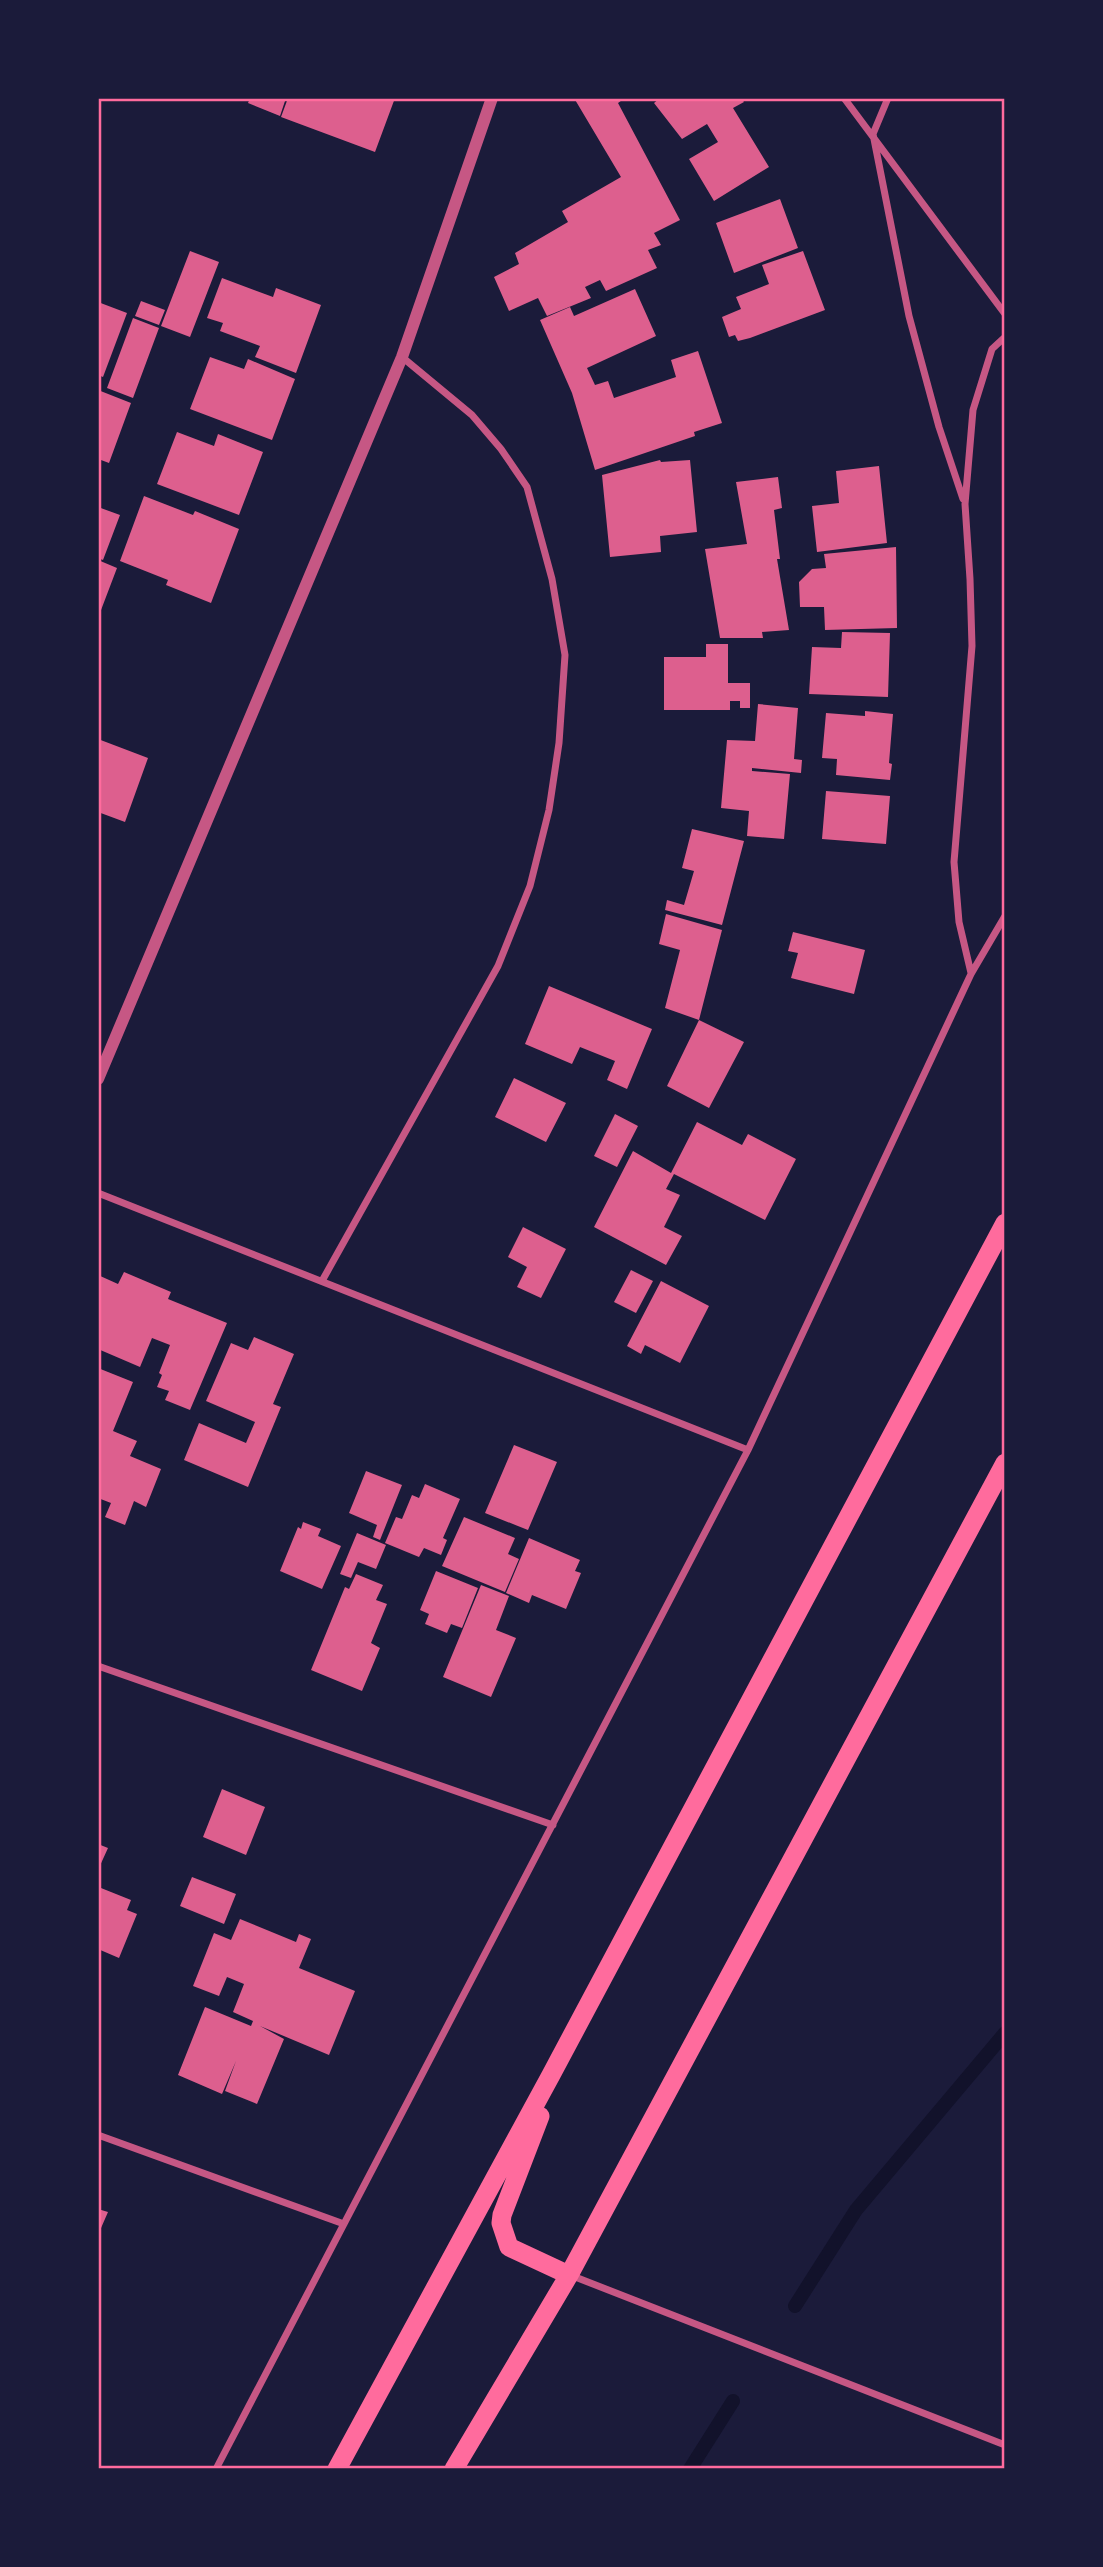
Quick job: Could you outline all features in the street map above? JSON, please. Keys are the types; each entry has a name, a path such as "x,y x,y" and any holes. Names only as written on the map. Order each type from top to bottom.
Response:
{"highway":[{"path":"337,2469 551,2075 1005,1223"},
{"path":"454,2469 569,2275 1005,1462"},
{"path":"551,2075 536,2128 504,2206 501,2223 509,2247 569,2275"}],"street":[{"path":"98,1079 402,356 492,98"},
{"path":"844,98 1005,314"},
{"path":"888,98 873,134 909,316 939,427 965,504"},
{"path":"971,974 959,922 954,862 972,646 971,579 965,504 972,410 992,349 1005,337"},
{"path":"322,1282 498,966 530,886 549,810 559,743 565,655 552,579 527,488 501,449 472,415 402,356"},
{"path":"216,2469 748,1450 971,974 1005,916"},
{"path":"98,1193 748,1450"},
{"path":"98,1666 553,1825"},
{"path":"98,2135 344,2224"},
{"path":"569,2275 1005,2445"}],"building":[{"path":"250,98 286,98 280,116 248,103"},
{"path":"288,98 395,98 375,152 281,117"},
{"path":"574,98 625,98 618,103 680,220 654,233 661,245 648,250 657,268 606,291 600,280 585,287 591,298 547,316 538,298 509,311 494,277 519,264 515,253 568,222 562,211 621,177"},
{"path":"660,98 741,98 744,102 733,108 769,167 714,201 689,159 718,142 707,124 682,139 654,103"},
{"path":"780,199 798,248 734,273 716,223"},
{"path":"190,251 219,262 190,337 161,326"},
{"path":"803,251 825,310 750,338 738,341 735,335 729,337 722,317 741,309 736,297 769,284 762,265"},
{"path":"222,278 273,297 276,288 321,305 296,373 255,357 260,346 220,331 223,323 207,318"},
{"path":"635,289 656,336 587,368 595,385 608,381 614,398 676,377 671,360 698,351 722,423 694,432 695,436 595,470 572,393 540,320 570,307 574,316"},
{"path":"141,301 165,310 159,325 135,316"},
{"path":"98,302 127,313 103,377 98,375"},
{"path":"133,318 159,328 133,398 107,388"},
{"path":"210,357 244,369 248,359 295,379 272,440 190,409"},
{"path":"98,390 131,403 109,463 101,460 98,467"},
{"path":"177,432 214,446 218,434 263,452 239,515 157,484"},
{"path":"660,460 690,460 697,532 660,536 661,552 610,557 602,475"},
{"path":"879,466 887,543 817,552 812,506 839,503 836,471"},
{"path":"778,477 782,508 774,510 780,559 777,559 789,630 762,632 763,638 720,638 705,549 747,544 736,482"},
{"path":"144,496 193,515 195,511 239,529 211,603 166,585 168,580 120,561"},
{"path":"98,507 120,515 103,560 98,558"},
{"path":"896,547 897,628 825,630 824,607 800,607 799,582 812,569 826,568 824,554"},
{"path":"98,560 117,568 98,618"},
{"path":"842,632 890,633 888,697 809,694 812,647 841,648"},
{"path":"706,644 728,644 728,683 750,683 750,708 740,708 740,701 730,701 730,710 664,710 664,657 706,657"},
{"path":"758,704 798,708 794,759 802,760 801,773 752,768 752,771 790,774 784,839 747,836 749,811 721,808 727,740 755,741"},
{"path":"865,711 893,714 890,780 836,775 837,759 822,758 826,713 865,716"},
{"path":"98,739 148,758 125,822 98,812"},
{"path":"826,791 890,796 886,844 822,839"},
{"path":"692,829 744,841 722,925 665,910 667,900 684,905 694,871 682,868"},
{"path":"666,914 722,930 699,1020 665,1008 680,950 659,944"},
{"path":"793,932 865,950 854,994 791,978 798,953 788,951"},
{"path":"549,986 652,1029 627,1089 607,1080 615,1061 580,1047 572,1064 525,1044"},
{"path":"699,1020 744,1042 709,1108 667,1086"},
{"path":"514,1078 566,1103 546,1142 495,1117"},
{"path":"615,1114 638,1126 617,1167 594,1156"},
{"path":"697,1122 742,1145 748,1134 796,1159 765,1220 674,1174 666,1189 680,1195 664,1227 682,1236 666,1265 594,1227 633,1151 671,1173"},
{"path":"523,1227 566,1249 541,1298 517,1287 527,1267 508,1257"},
{"path":"631,1270 653,1281 636,1313 614,1302"},
{"path":"124,1272 171,1292 168,1299 227,1323 190,1410 165,1400 169,1391 157,1387 162,1375 159,1373 170,1345 152,1338 140,1367 98,1349 98,1275 118,1284"},
{"path":"661,1281 709,1306 680,1363 645,1345 641,1354 627,1346"},
{"path":"254,1337 294,1354 273,1404 281,1407 248,1487 184,1460 199,1423 246,1443 255,1422 206,1401 231,1343 248,1350"},
{"path":"98,1368 133,1382 113,1431 137,1441 130,1456 161,1469 146,1507 134,1501 125,1525 105,1517 111,1503 98,1498"},
{"path":"514,1445 557,1462 528,1530 485,1513"},
{"path":"366,1471 402,1485 380,1540 373,1537 377,1525 349,1513"},
{"path":"425,1484 460,1499 443,1538 447,1540 441,1555 424,1548 419,1557 385,1543 396,1517 402,1519 412,1495 419,1498"},
{"path":"464,1517 515,1538 508,1554 519,1559 505,1592 442,1566"},
{"path":"303,1522 321,1529 318,1536 341,1546 322,1589 280,1571 298,1527 301,1529"},
{"path":"357,1533 386,1545 376,1569 358,1562 351,1578 340,1574"},
{"path":"529,1538 580,1560 575,1571 581,1573 566,1609 532,1595 529,1603 506,1593"},
{"path":"436,1571 478,1588 462,1628 451,1624 447,1633 425,1624 429,1614 420,1610"},
{"path":"356,1574 383,1585 376,1600 387,1604 371,1643 380,1648 362,1691 311,1670 345,1587 349,1589"},
{"path":"481,1585 509,1596 496,1630 516,1638 491,1697 443,1677"},
{"path":"222,1789 265,1807 246,1855 203,1837"},
{"path":"98,1844 108,1848 98,1870"},
{"path":"192,1877 236,1894 224,1924 180,1906"},
{"path":"101,1888 131,1900 127,1910 137,1914 119,1958 98,1949 98,1896"},
{"path":"240,1919 296,1942 299,1934 311,1939 299,1968 355,1991 329,2055 260,2026 284,2039 257,2104 225,2091 236,2061 222,2094 178,2075 205,2007 251,2026 253,2021 233,2012 244,1984 227,1977 219,1996 193,1986 214,1933 231,1940"},
{"path":"98,2209 108,2212 98,2235"}],"waterway":[{"path":"795,2306 856,2210 1005,2033"},
{"path":"690,2469 733,2401"}]}
